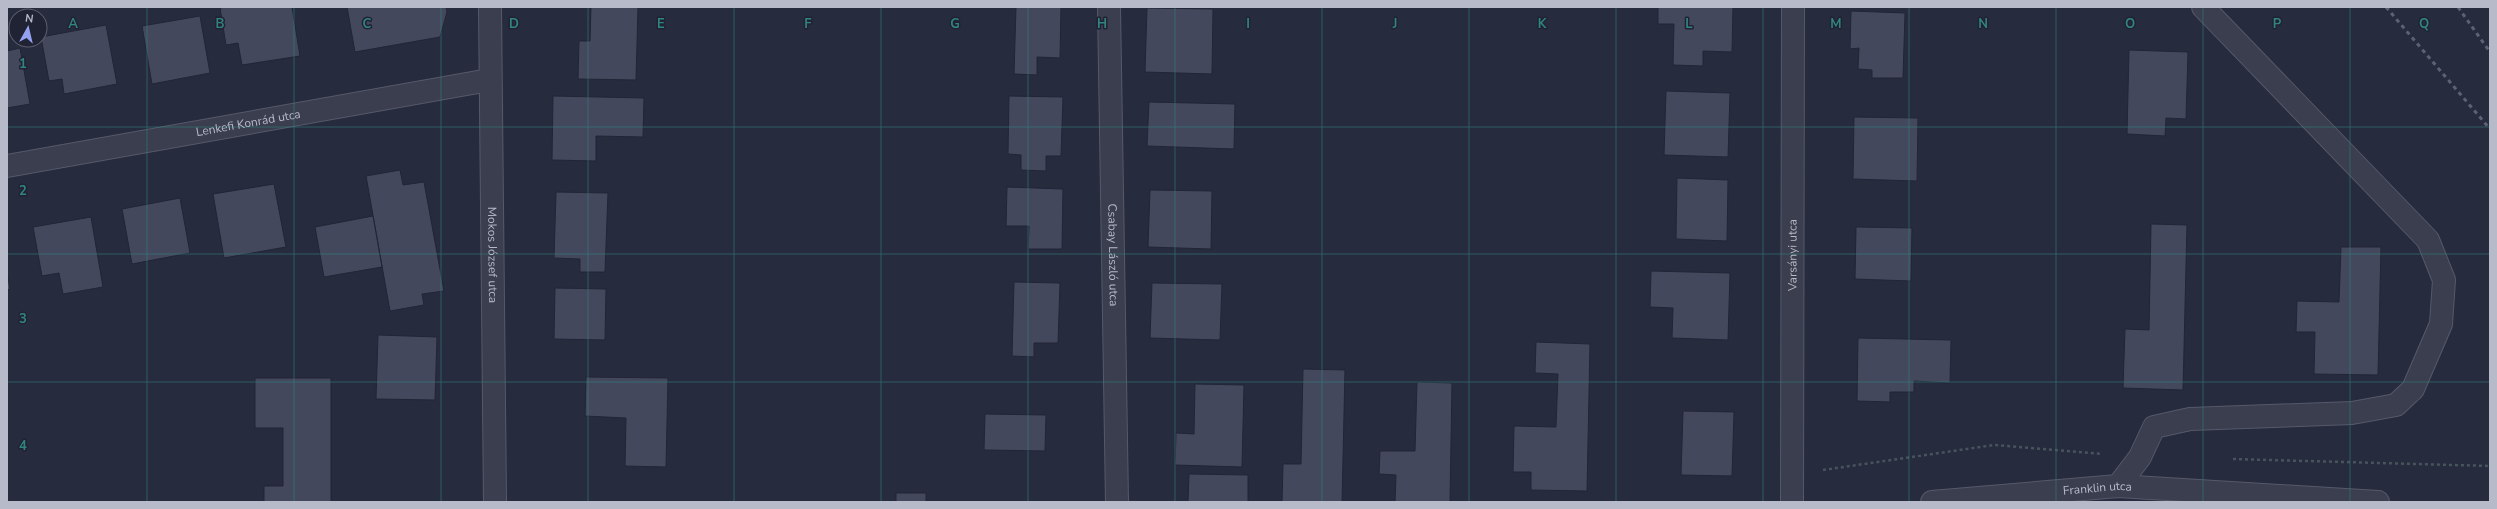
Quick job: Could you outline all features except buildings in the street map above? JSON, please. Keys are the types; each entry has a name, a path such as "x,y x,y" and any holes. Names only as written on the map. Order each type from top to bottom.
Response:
{"street":[{"name":"Mokos József utca","path":"490,7 489,80 494,502"},
{"name":"Csabay László utca","path":"1109,7 1117,502"},
{"name":"Varsányi utca","path":"1792,502 1793,7"},
{"path":"2118,486 2140,457 2154,427 2190,419 2352,413 2396,405 2413,389 2441,324 2444,280 2428,240 2203,7"},
{"name":"Lenkefi Konrád utca","path":"7,166 489,80"},
{"name":"Franklin utca","path":"1932,502 2118,486 2378,502"}],"railway":[{"path":"2386,7 2490,129"},
{"path":"2458,7 2490,52"}]}
